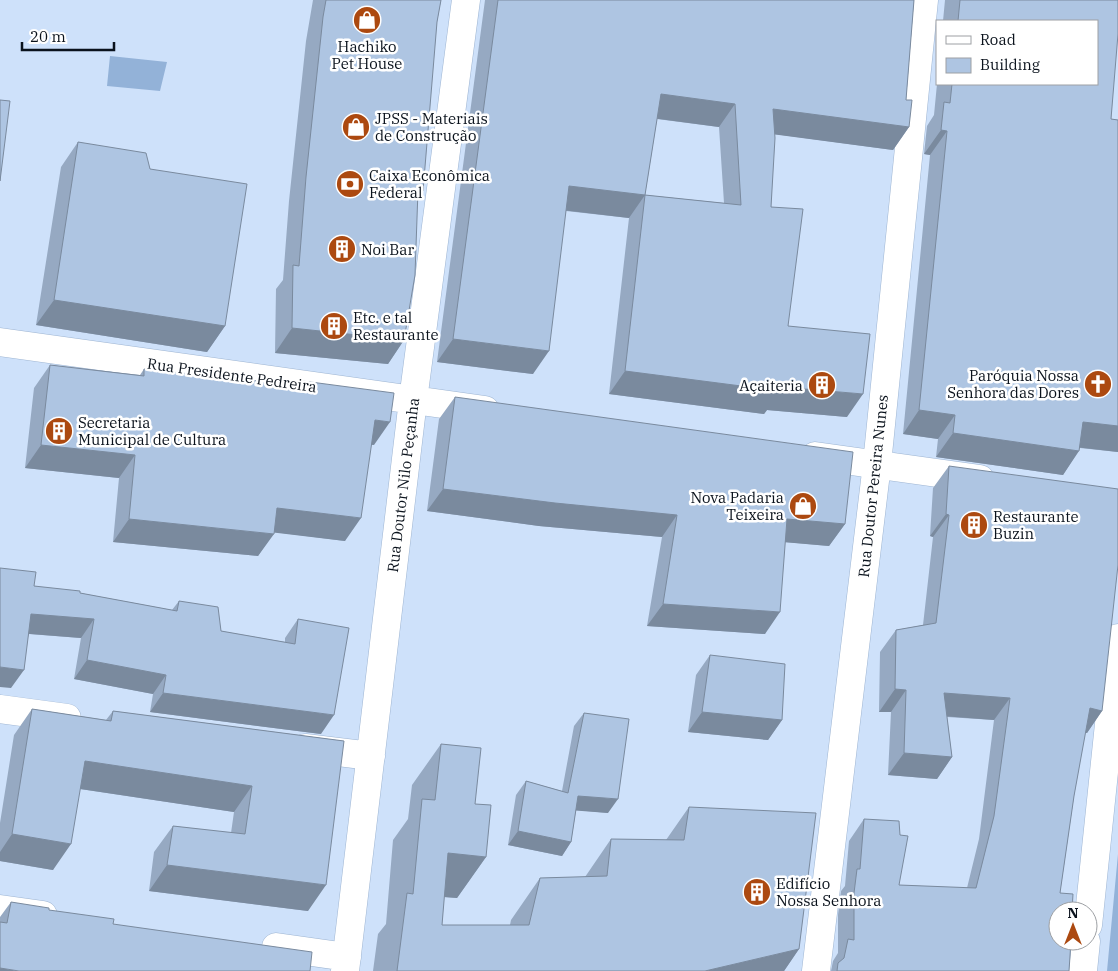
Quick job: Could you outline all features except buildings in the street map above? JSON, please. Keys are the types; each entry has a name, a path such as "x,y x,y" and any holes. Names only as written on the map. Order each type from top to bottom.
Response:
{"street":[{"name":"Rua Doutor Nilo Peçanha","path":"346,964 413,400 466,0"},
{"name":"Rua Doutor Pereira Nunes","path":"816,971 876,464 924,0"},
{"name":"Rua Presidente Pedreira","path":"0,342 511,414"},
{"path":"788,452 1002,482"},
{"path":"1091,901 1118,638"},
{"path":"0,709 88,720"},
{"path":"283,745 371,756"},
{"path":"0,909 69,919"},
{"path":"248,943 346,964"},
{"path":"1083,971 1085,951"}],"shaded area":[{"path":"110,56 167,62 160,91 107,86"},
{"path":"1118,854 1118,971 1107,971"}],"place":[{"name":"Hachiko Pet House","path":"367,20"},
{"name":"JPSS - Materiais de Construção","path":"356,127"},
{"name":"Caixa Econômica Federal","path":"350,184"},
{"name":"Noi Bar","path":"342,249"},
{"name":"Etc. e tal Restaurante","path":"334,326"},
{"name":"Paróquia Nossa Senhora das Dores","path":"1098,384"},
{"name":"Açaiteria","path":"822,385"},
{"name":"Secretaria Municipal de Cultura","path":"59,431"},
{"name":"Nova Padaria Teixeira","path":"803,506"},
{"name":"Restaurante Buzin","path":"974,525"},
{"name":"Edifício Nossa Senhora","path":"757,892"}]}
